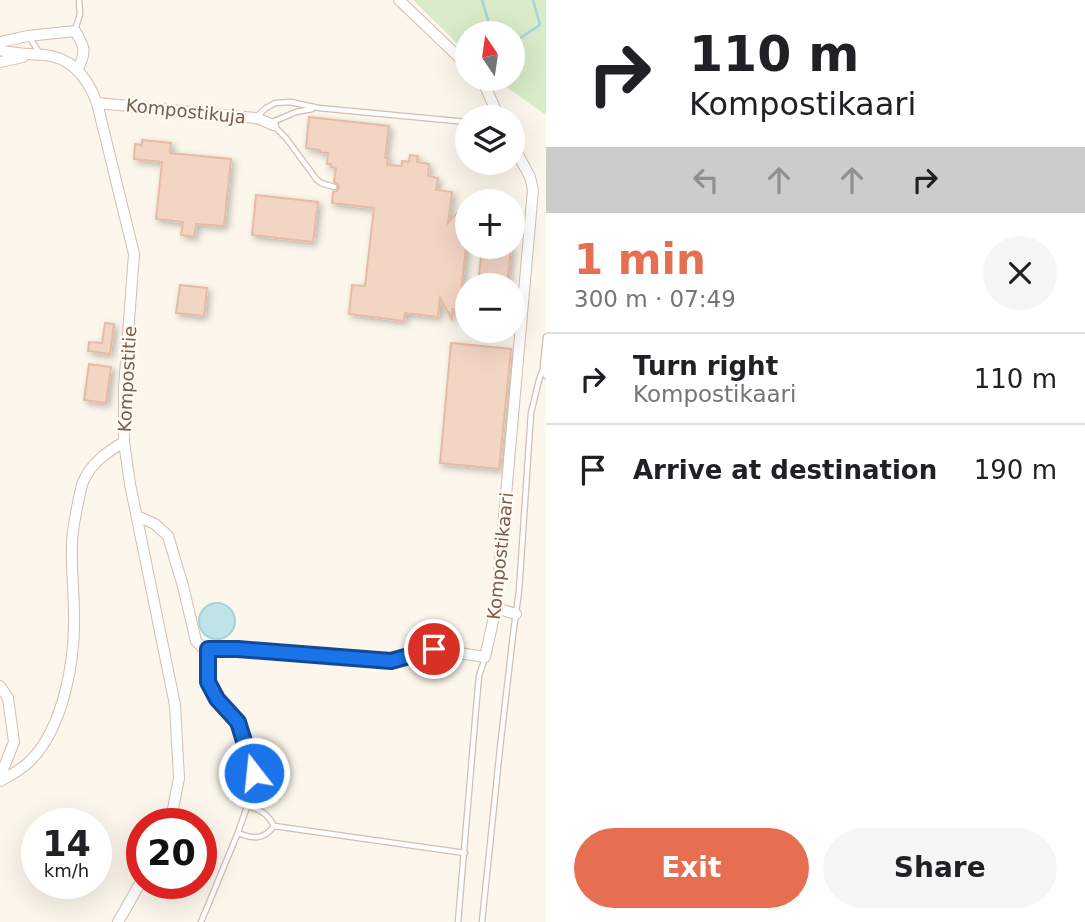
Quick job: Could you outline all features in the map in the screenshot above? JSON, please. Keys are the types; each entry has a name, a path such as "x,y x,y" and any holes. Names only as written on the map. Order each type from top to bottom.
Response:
{"street":[{"path":"399,0 455,54"},
{"path":"0,42 75,31 85,52 77,70 54,56 0,50"},
{"path":"0,62 37,55"},
{"name":"Kompostitie","path":"77,70 92,89 97,103 134,254 124,388 124,442 174,705 179,778 173,808"},
{"name":"Kompostikuja","path":"97,103 255,118 271,124"},
{"name":"Kompostikaari","path":"485,657 496,608 533,190 525,168"},
{"path":"0,779 13,774 31,760 47,738 59,712 67,687 73,649 72,545 83,482 95,462 124,442"},
{"path":"137,516 155,524 168,536 196,641 202,648 391,661 434,649 485,657"},
{"path":"496,608 516,614"},
{"path":"0,686 8,698 14,741 0,779"},
{"path":"118,922 131,899"}],"lane":[{"path":"75,31 80,14 79,0"},
{"path":"28,36 37,55"},
{"path":"255,118 266,108 290,102 320,108 455,121"},
{"path":"320,108 296,112 271,124 286,138 317,180 334,187"},
{"path":"546,338 543,367 546,376"},
{"path":"482,922 524,534 531,413 546,361"},
{"path":"201,922 256,782 238,722 217,699 208,682 208,649"},
{"path":"458,922 479,676 485,657"},
{"path":"248,806 263,812 274,826"},
{"path":"274,826 465,853"},
{"path":"238,833 262,838 274,826"}],"green space":[{"path":"413,0 546,0 546,115 512,91 525,91 525,21 455,21 455,41"}],"water":[{"path":"217,603 230,608 235,621 230,634 217,639 204,634 199,621 204,608"}],"building":[{"path":"309,117 389,126 385,158 388,158 387,165 402,166 402,161 409,162 410,155 418,156 417,162 429,164 428,176 438,178 436,190 452,192 448,223 455,215 455,259 465,259 463,273 455,273 455,309 452,319 440,298 438,317 405,313 404,321 349,314 352,285 365,286 374,208 332,203 333,192 339,188 334,182 336,168 327,164 328,153 306,148"},
{"path":"142,140 171,143 170,153 231,159 224,226 196,224 194,237 181,235 183,222 156,219 162,162 134,159 135,144 142,145"},
{"path":"256,195 318,202 313,242 252,235"},
{"path":"481,259 510,259 508,273 479,273"},
{"path":"180,285 207,288 204,316 176,313"},
{"path":"105,323 114,324 110,354 88,351 89,342 102,343"},
{"path":"451,343 511,349 499,469 440,463"},
{"path":"89,364 111,367 106,403 84,400"}],"waterway":[{"path":"482,0 488,21"},
{"path":"525,35 540,25 533,0"}],"route":[{"path":"254,773 238,722 217,699 208,682 208,649 305,653 391,661 434,649"}]}
